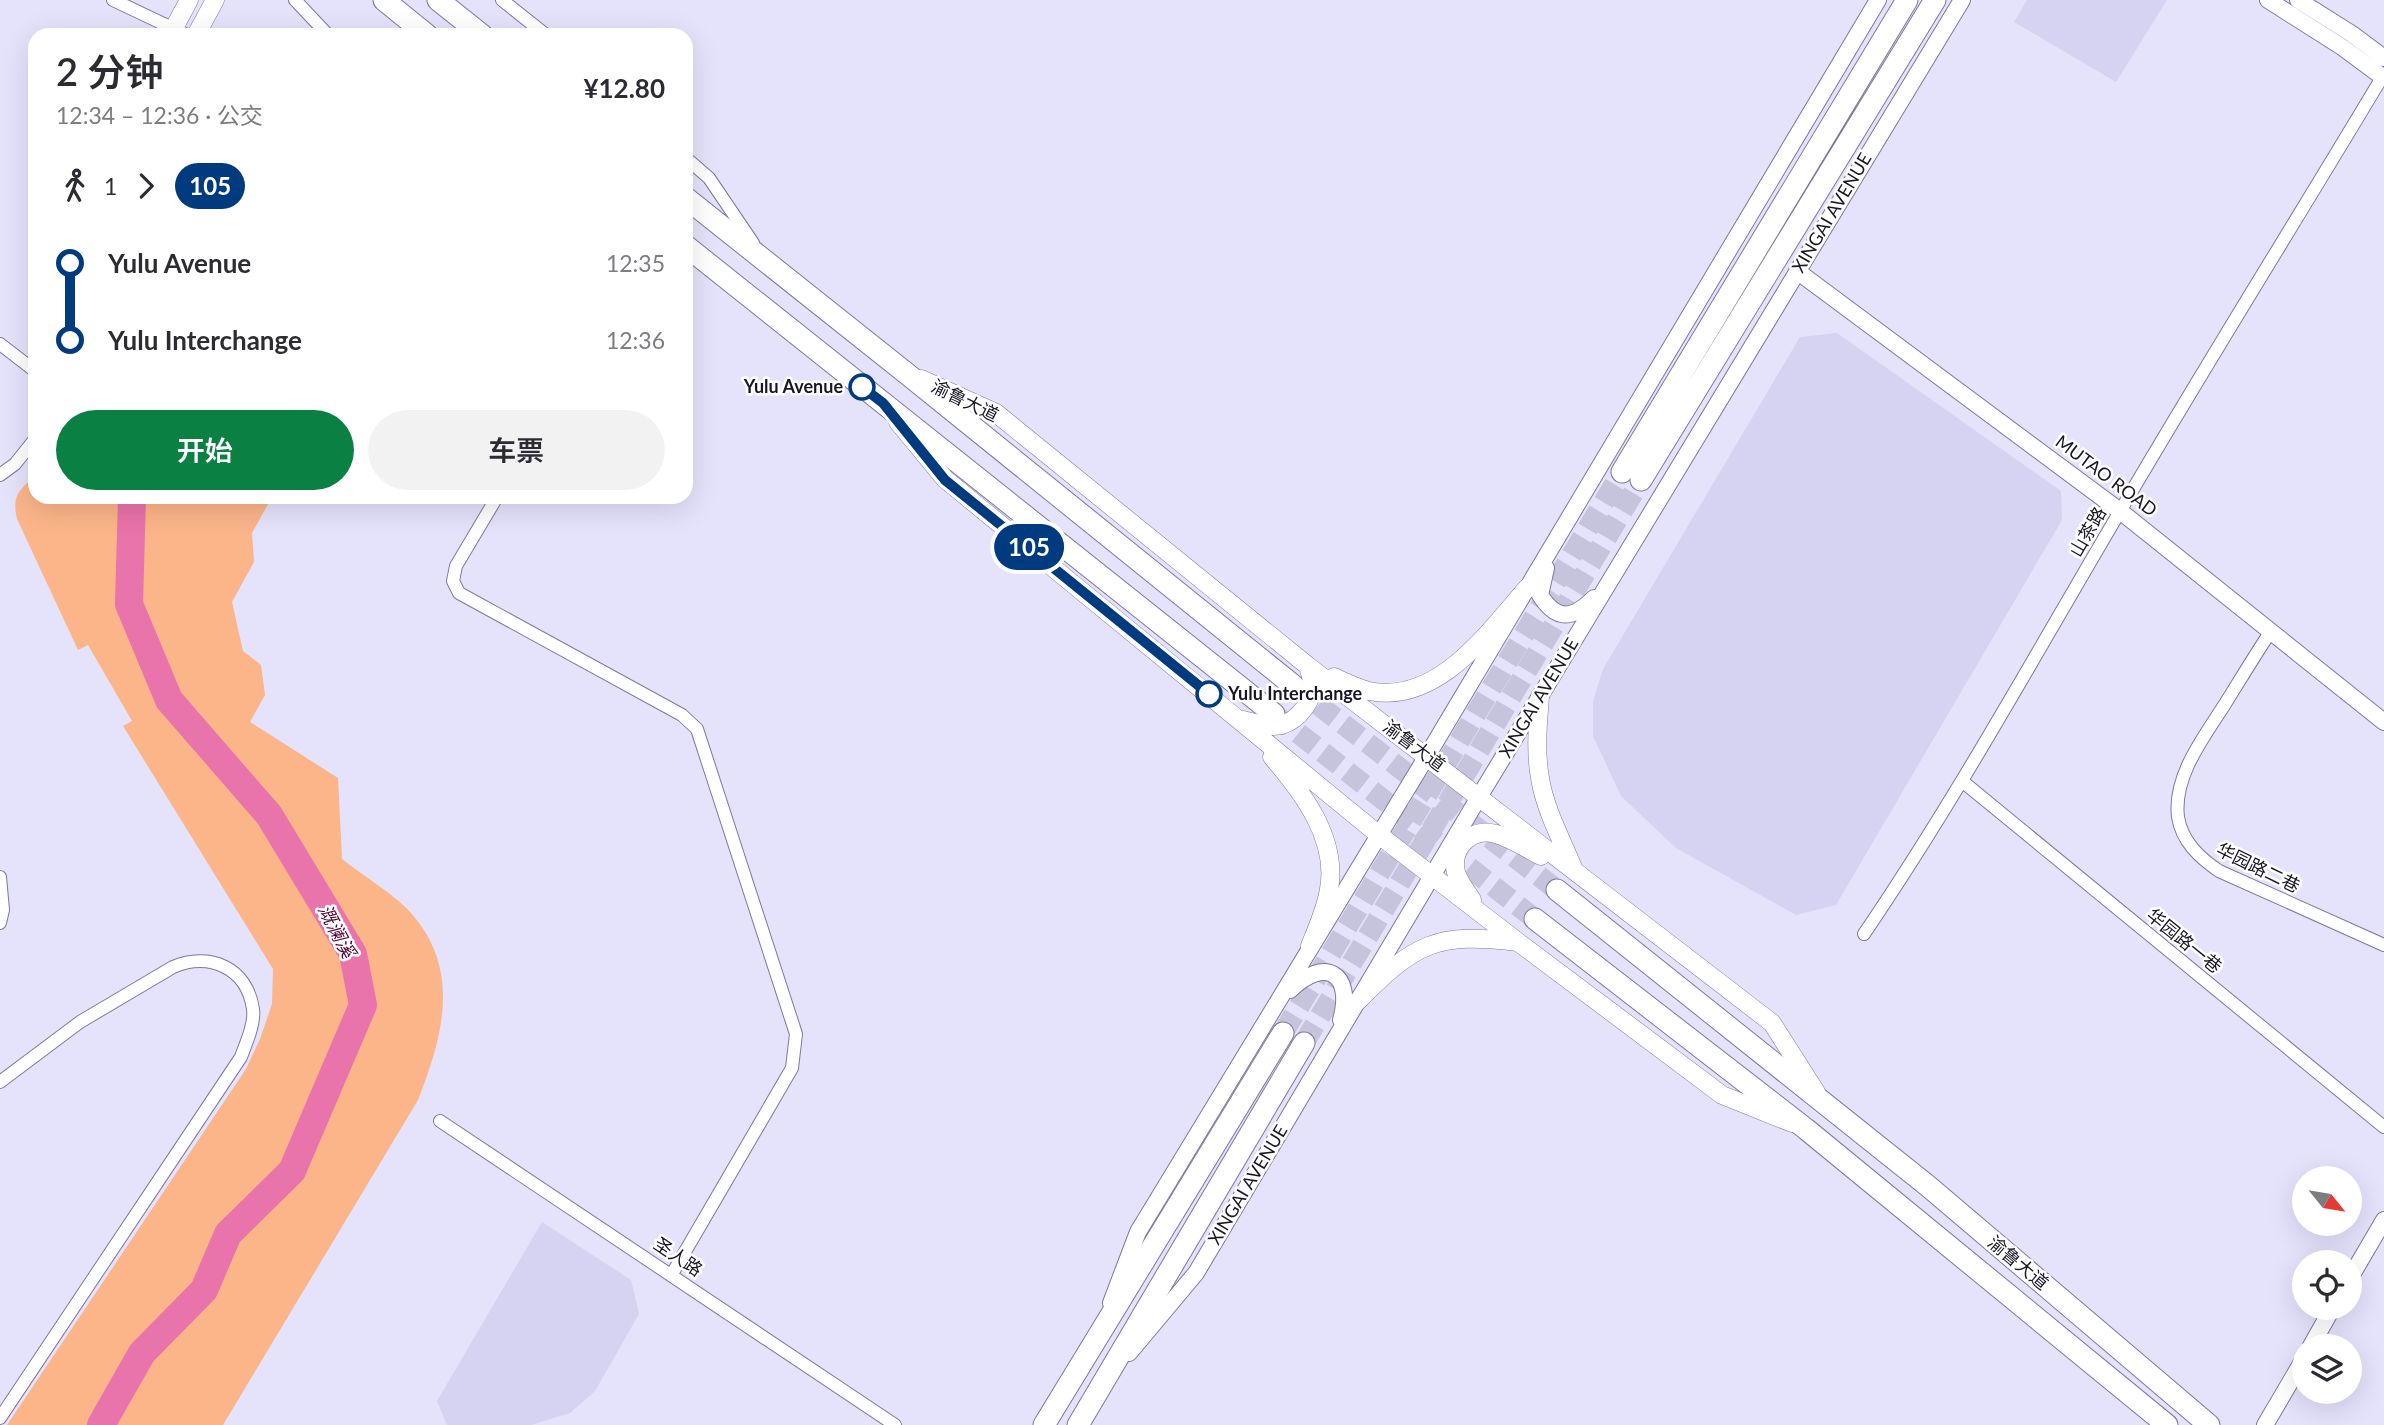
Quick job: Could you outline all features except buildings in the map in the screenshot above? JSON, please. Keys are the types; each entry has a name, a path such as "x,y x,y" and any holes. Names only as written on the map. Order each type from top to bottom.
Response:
{"main road":[{"path":"181,28 189,0"},
{"path":"200,28 215,0"},
{"path":"384,0 418,28"},
{"path":"438,0 473,28"},
{"name":"XINGAI AVENUE","path":"1907,0 1631,476 1935,0"},
{"name":"渝鲁大道","path":"693,204 1294,686"},
{"name":"渝鲁大道","path":"693,252 1274,714"},
{"name":"渝鲁大道","path":"906,373 996,413 1308,666 1772,1023 1824,1104"},
{"name":"渝鲁大道","path":"883,403 945,480 1379,835 1722,1095 1806,1129"},
{"path":"1308,666 1370,691 1405,691 1440,675 1460,660 1527,588"},
{"path":"1241,720 1270,726 1295,718 1311,695 1313,684 1308,666"},
{"path":"1540,696 1536,740 1540,779 1551,816 1576,873"},
{"path":"1241,720 1304,798 1322,831 1329,851 1330,887 1310,946"},
{"path":"1480,912 1458,879 1455,866 1458,851 1465,839 1479,832 1497,834 1576,873"},
{"name":"渝鲁大道","path":"1557,890 1928,1186 2209,1425"},
{"name":"渝鲁大道","path":"1535,919 1806,1129 2167,1425"},
{"path":"1358,1001 1387,971 1414,951 1446,940 1480,937 1518,942"},
{"path":"1044,1425 1283,1033"},
{"name":"XINGAI AVENUE","path":"1078,1425 1304,1044"},
{"path":"1028,1425 1066,1387"}],"street":[{"path":"113,0 172,28"},
{"path":"295,0 321,28"},
{"path":"502,0 537,28"},
{"path":"1099,1332 1138,1232 1427,756 1878,0"},
{"name":"XINGAI AVENUE","path":"1101,1386 1196,1273 1479,797 1962,0"},
{"path":"2268,0 2384,76"},
{"path":"2298,0 2384,58"},
{"name":"山茶路","path":"1864,934 1909,868 2120,511 2384,76"},
{"path":"693,164 709,178 765,261"},
{"name":"MUTAO ROAD","path":"1797,271 2120,511 2384,722"},
{"path":"0,344 28,366"},
{"path":"0,475 15,464 28,448"},
{"path":"493,504 456,566 453,581 459,593 682,715 697,729 796,1034 792,1068 672,1274"},
{"path":"1556,539 1542,577 1540,595 1548,607 1557,614 1570,615 1584,608 1606,587"},
{"name":"华园路二巷","path":"2271,631 2191,758 2179,791 2178,817 2183,834 2198,856 2220,871 2384,945"},
{"name":"华园路一巷","path":"1962,780 2384,1128"},
{"path":"0,877 3,910 0,923"},
{"path":"0,1082 80,1022 173,967 188,961 204,959 221,965 238,975 247,989 253,1011 241,1057 0,1418"},
{"path":"1276,1003 1300,979 1314,973 1327,972 1338,978 1345,990 1346,1003 1337,1036"},
{"name":"圣人路","path":"440,1121 895,1425"},
{"path":"2362,1258 2384,1220"},
{"path":"2265,1425 2292,1379"}],"shaded area":[{"path":"2027,0 2167,0 2116,82 2014,22"},
{"path":"1837,333 2061,491 2062,520 1836,905 1796,915 1676,848 1621,796 1593,736 1593,701 1603,669 1800,337"},
{"path":"28,482 28,504 268,504 252,533 254,562 232,602 243,651 261,665 265,695 250,722 338,778 342,859 410,912 426,934 437,956 443,1003 440,1027 435,1052 418,1100 223,1425 7,1425 246,1069 272,1004 273,969 123,726 132,721 88,645 78,650 17,519 16,499"},
{"path":"542,1222 631,1280 639,1314 595,1391 570,1413 531,1425 447,1425 437,1401"}],"waterway":[{"name":"溉澜溪","path":"101,1425 142,1353 204,1290 228,1234 292,1171 363,1005 353,954 269,815 169,700 129,604 132,504"}],"tunnel":[{"path":"1283,1033 1622,472"},
{"path":"1304,1043 1641,480"},
{"path":"1294,686 1557,890"},
{"path":"1274,714 1535,919"}],"bus line":[{"name":"105","path":"862,387 883,403 945,480 1209,694"}],"place":[{"name":"Yulu Avenue","path":"862,387"},
{"name":"Yulu Interchange","path":"1209,694"}]}
